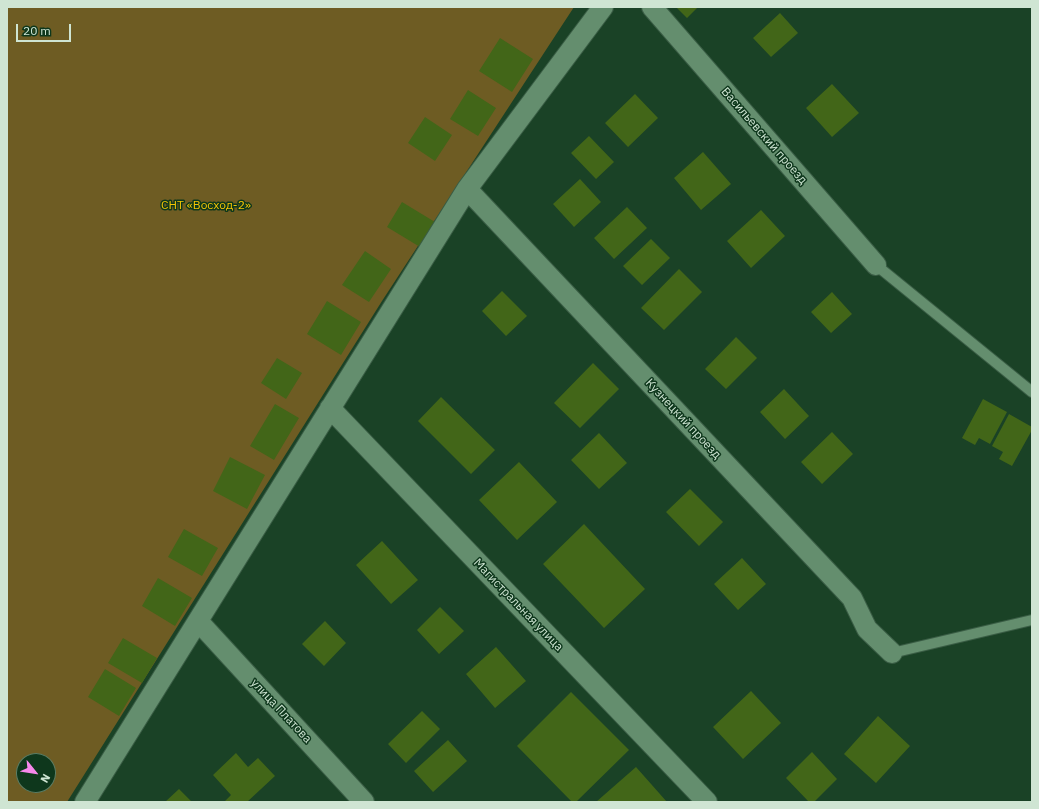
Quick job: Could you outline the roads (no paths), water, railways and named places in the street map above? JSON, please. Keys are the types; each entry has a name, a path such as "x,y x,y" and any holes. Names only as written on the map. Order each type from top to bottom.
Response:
{"street":[{"path":"85,802 467,189 603,7"},
{"name":"Васильевский проезд","path":"652,7 876,265"},
{"name":"Кузнецкий проезд","path":"467,189 852,598 867,629 892,653"},
{"name":"Магистральная улица","path":"330,408 707,802"},
{"name":"улица Платова","path":"198,621 364,802"}],"lane":[{"path":"876,265 1032,392"},
{"path":"892,653 1032,620"}],"park label":[{"name":"СНТ «Восход-2»","path":"206,206"}]}
